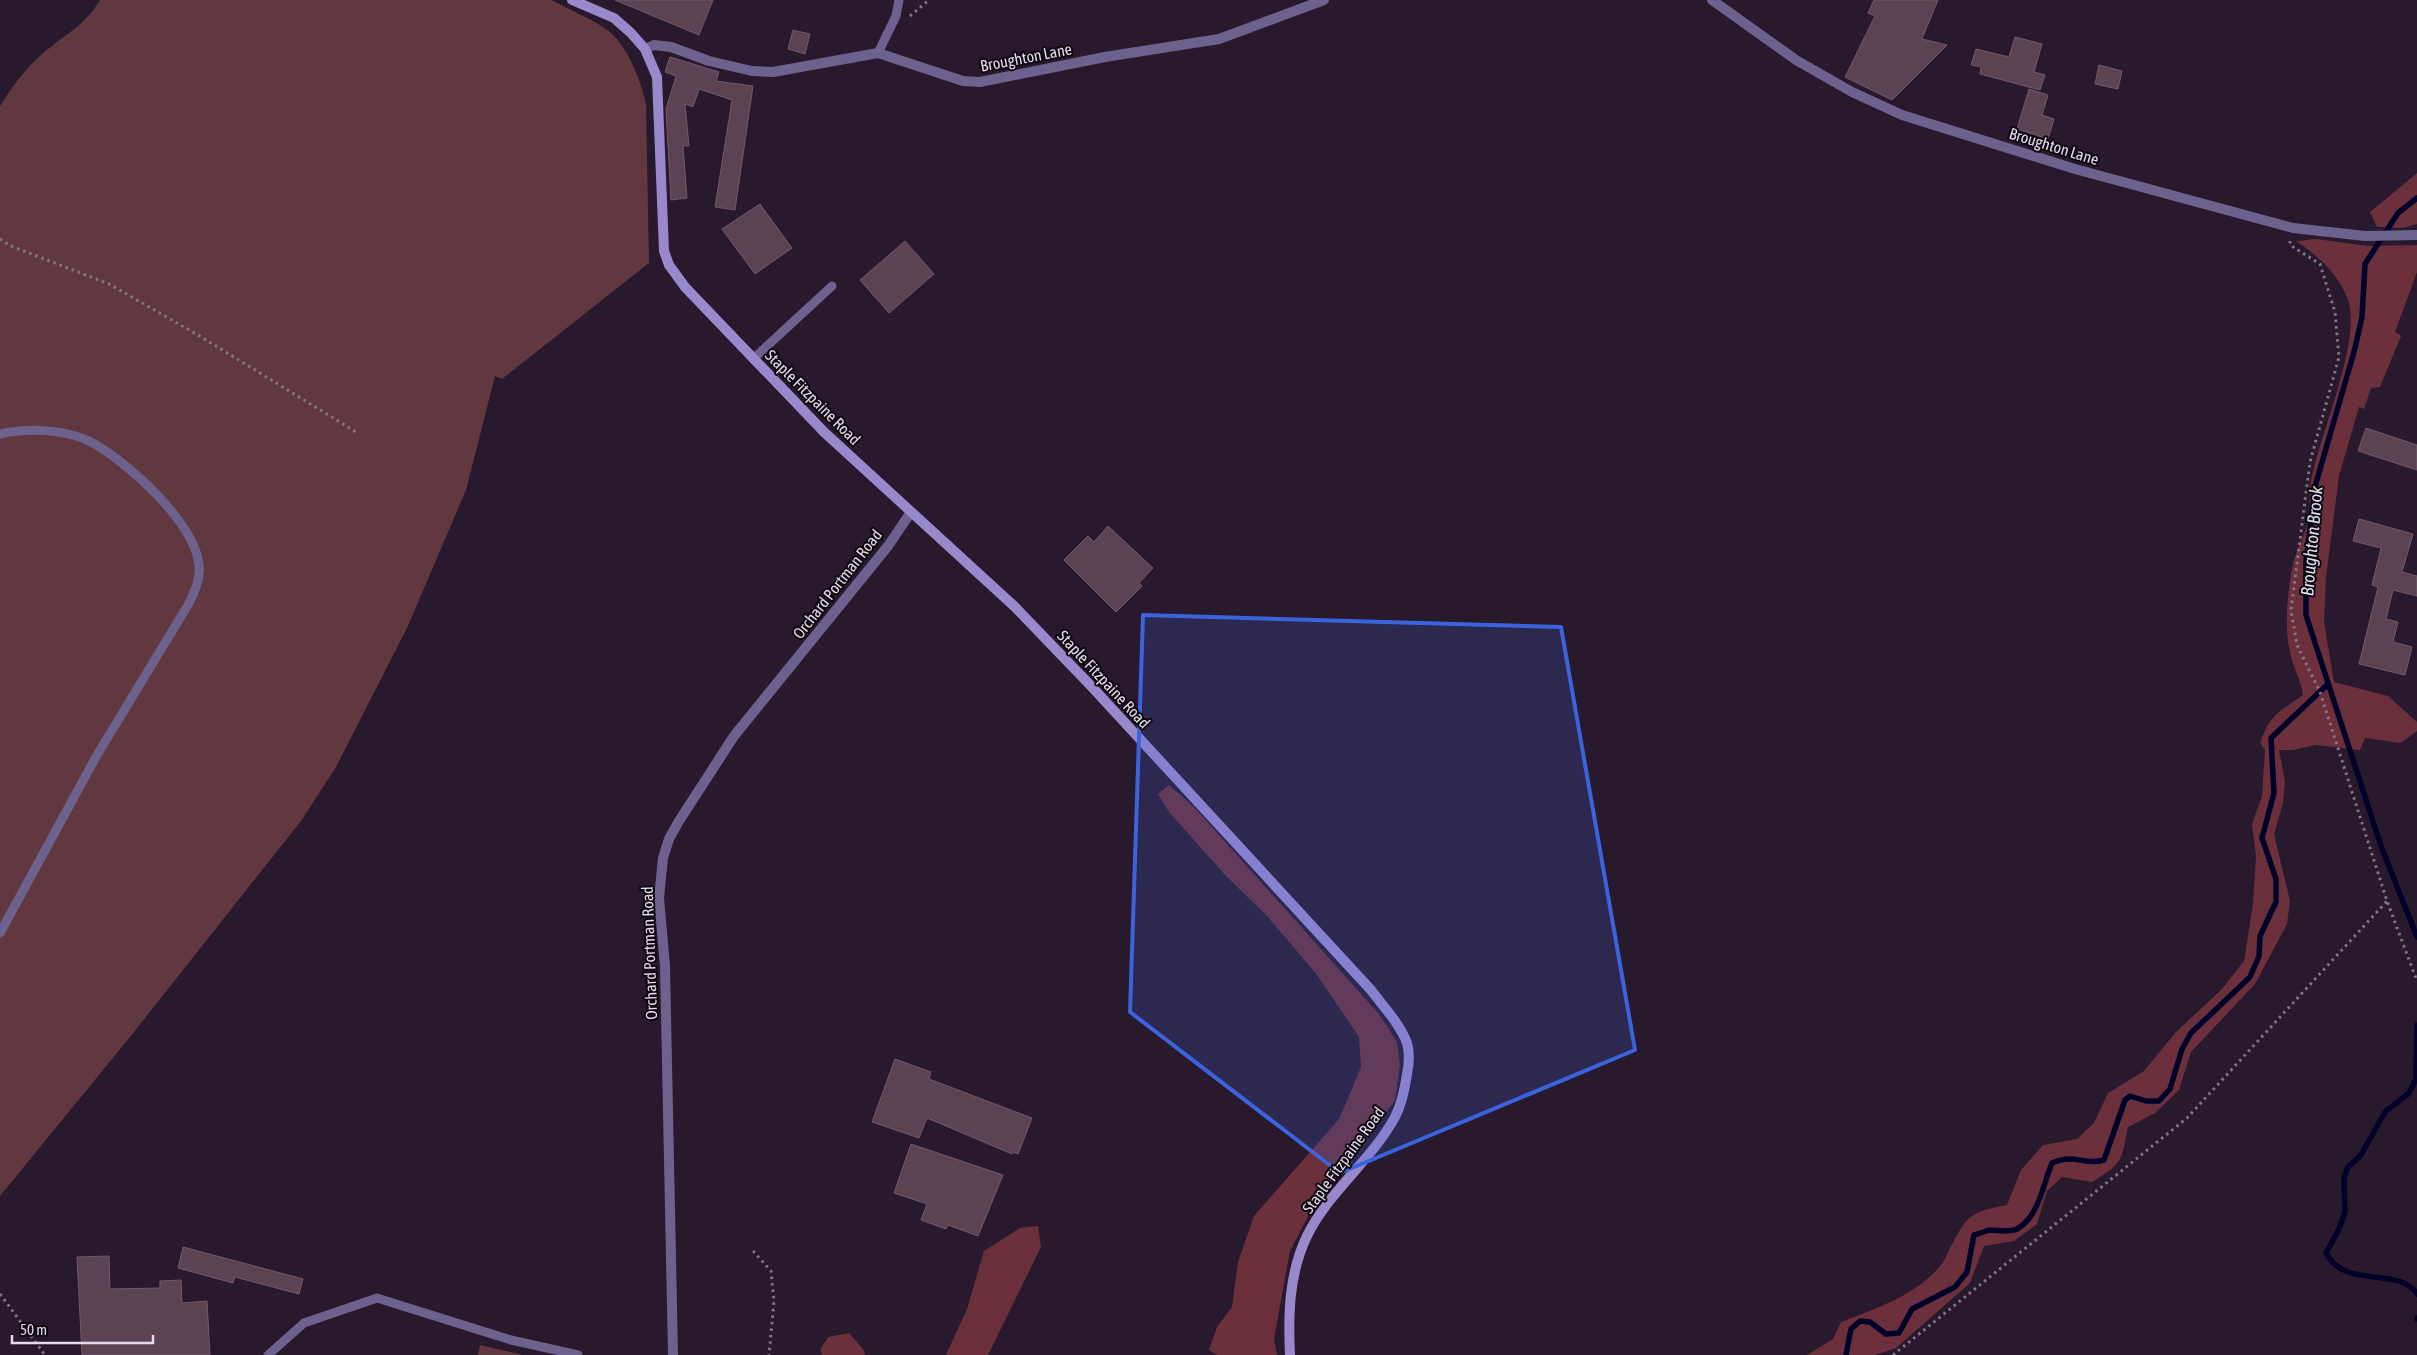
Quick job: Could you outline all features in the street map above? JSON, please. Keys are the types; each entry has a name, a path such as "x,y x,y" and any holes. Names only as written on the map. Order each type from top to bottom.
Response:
{"street":[{"path":"572,0 614,18 645,49 654,45 671,48 709,61 752,70 773,72 878,52"},
{"name":"Broughton Lane","path":"878,52 963,82 980,82 1105,57 1219,39 1324,0"},
{"name":"Broughton Lane","path":"1712,0 1796,60 1852,92 1902,115 2074,169 2293,228 2365,236 2417,236"},
{"name":"Staple Fitzpaine Road","path":"645,49 657,76 664,251 669,265 684,287 824,432 1014,606 1092,687 1371,990 1399,1028 1407,1044 1409,1062 1407,1076 1402,1099 1395,1117 1375,1145 1330,1198 1307,1237 1295,1273 1289,1302 1290,1355"},
{"name":"Orchard Portman Road","path":"673,1355 666,984 659,898 663,858 669,839 679,821 725,748 888,546 911,512"}],"lane":[{"path":"878,52 896,16 899,0"},
{"path":"753,359 832,286"},
{"path":"0,434 37,431 62,433 86,440 116,459 147,484 186,529 199,566 196,587 188,605 97,755 0,932"},
{"path":"268,1355 304,1323 377,1298 511,1340 578,1355"}],"path":[{"path":"2293,228 2290,245 2320,264 2334,312 2339,357 2310,462 2291,610 2297,645 2320,692 2387,901 2417,981"},
{"path":"0,240 109,284 198,335 356,432"},
{"path":"1893,1355 2186,1118 2387,901"},
{"path":"753,1251 771,1272 774,1301 769,1355"},
{"path":"0,1294 45,1355"}],"highlighted area":[{"path":"1143,615 1561,627 1635,1050 1340,1173 1130,1012"}],"shaded area":[{"path":"100,0 551,0 603,27 626,51 636,72 646,104 649,263 502,379 495,376 466,490 407,628 336,767 301,821 130,1037 0,1196 0,106 29,66 88,17"},
{"path":"2417,173 2417,224 2403,228 2377,227 2370,212"},
{"path":"2316,239 2369,246 2417,245 2417,272 2395,332 2401,336 2380,387 2371,388 2364,409 2359,407 2339,476 2326,577 2324,622 2334,682 2388,696 2417,722 2417,731 2401,743 2365,738 2360,750 2315,745 2293,750 2279,750 2285,781 2283,803 2274,834 2290,901 2287,924 2255,984 2191,1052 2179,1090 2155,1113 2128,1127 2122,1155 2115,1165 2092,1182 2062,1177 2047,1191 2037,1224 2014,1241 1984,1246 1970,1283 1896,1348 1875,1355 1807,1355 1833,1339 1841,1322 1895,1300 1931,1276 1944,1262 1956,1237 1966,1222 1977,1213 2007,1205 2021,1170 2043,1145 2077,1139 2094,1123 2108,1093 2144,1071 2176,1032 2221,990 2244,961 2253,904 2256,856 2252,824 2262,796 2265,750 2260,743 2268,725 2276,714 2303,695 2294,668 2288,640 2289,592 2293,562 2309,517 2310,486 2315,462 2338,389 2349,339 2351,317 2348,300 2344,291 2326,266 2312,252 2296,241"},
{"path":"1169,785 1193,806 1379,1014 1397,1042 1400,1065 1395,1100 1375,1129 1315,1203 1290,1251 1274,1339 1277,1355 1217,1355 1209,1350 1217,1327 1232,1307 1238,1262 1254,1216 1339,1119 1361,1067 1359,1037 1317,975 1267,916 1225,875 1169,812 1158,794"},
{"path":"1038,1226 1041,1247 988,1355 946,1355 967,1309 984,1251 1020,1228"},
{"path":"849,1333 863,1349 865,1355 822,1355 820,1350 828,1337"},
{"path":"480,1345 523,1355 478,1355"}],"building":[{"path":"615,0 713,0 699,35"},
{"path":"1874,0 1938,0 1922,39 1947,45 1892,100 1845,77 1875,16 1868,13"},
{"path":"793,30 810,34 805,54 788,49"},
{"path":"2015,37 2042,44 2034,72 2045,75 2040,90 1980,74 1981,67 1971,65 1976,49 2009,57"},
{"path":"670,57 719,72 716,81 753,86 735,210 715,207 732,100 699,89 693,107 685,104 689,146 683,146 687,198 671,200 666,109 676,76 665,72"},
{"path":"2099,65 2122,71 2118,89 2095,84"},
{"path":"2029,89 2048,95 2042,115 2054,119 2048,139 2017,129"},
{"path":"760,204 792,248 755,274 722,229"},
{"path":"905,241 934,274 889,313 860,280"},
{"path":"2366,428 2417,445 2417,470 2358,451"},
{"path":"2359,519 2413,534 2402,572 2417,576 2417,596 2393,590 2386,619 2398,622 2393,642 2412,647 2405,675 2359,664 2378,587 2372,585 2381,548 2353,541"},
{"path":"1108,526 1153,568 1139,583 1142,586 1116,612 1064,560 1088,536 1094,542"},
{"path":"895,1059 931,1072 929,1079 1032,1118 1018,1154 1013,1152 1012,1154 927,1118 919,1138 872,1122"},
{"path":"911,1144 1003,1175 978,1236 948,1225 946,1229 921,1220 927,1204 894,1193"},
{"path":"183,1247 303,1279 299,1294 235,1277 233,1283 178,1268"},
{"path":"109,1256 110,1289 160,1288 160,1281 181,1280 182,1303 207,1301 210,1355 82,1355 77,1257"}],"waterway":[{"name":"Broughton Brook","path":"2417,198 2398,213 2365,264 2362,317 2354,352 2316,483 2306,560 2306,615 2381,846 2417,937"},
{"name":"Broughton Brook","path":"1846,1355 1851,1329 1860,1321 1870,1322 1886,1334 1899,1333 1912,1309 1955,1287 1967,1272 1974,1235 1990,1230 2014,1230 2024,1224 2035,1208 2052,1163 2067,1159 2090,1162 2104,1160 2125,1100 2130,1096 2146,1101 2159,1101 2170,1089 2182,1049 2191,1033 2250,977 2259,956 2260,936 2276,902 2276,879 2262,838 2274,793 2271,738 2327,685"},
{"path":"2417,1025 2416,1079 2409,1093 2385,1112 2361,1155 2348,1167 2344,1178 2345,1212 2339,1229 2326,1253 2335,1264 2346,1271 2398,1281 2409,1286 2417,1294"}]}
